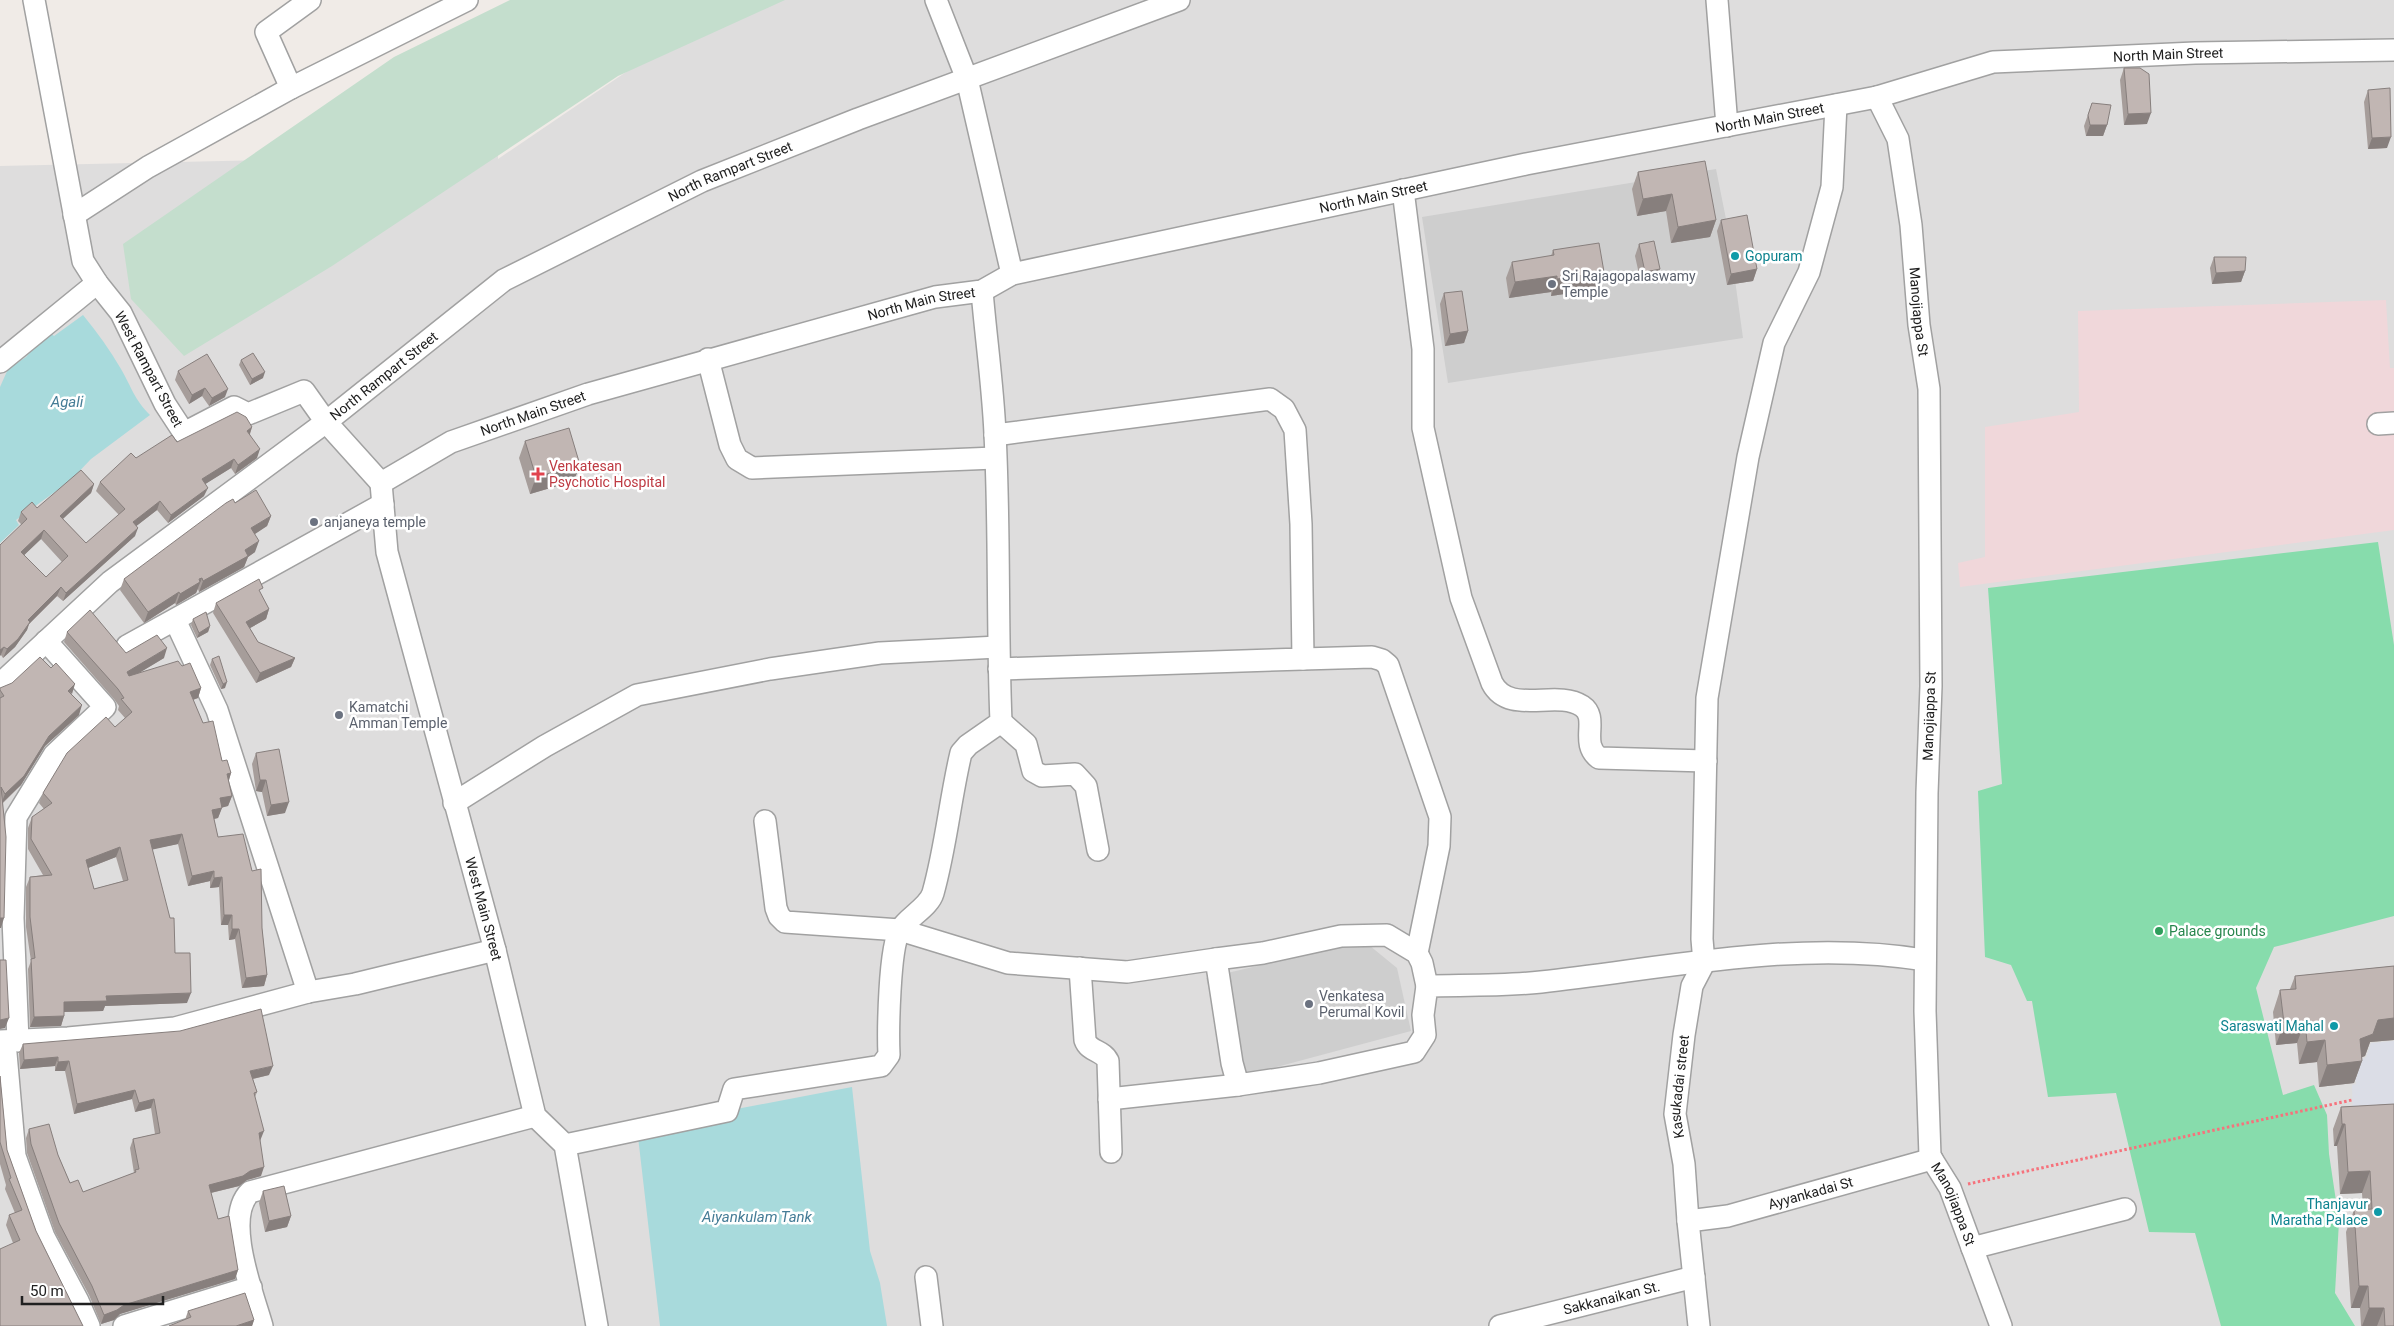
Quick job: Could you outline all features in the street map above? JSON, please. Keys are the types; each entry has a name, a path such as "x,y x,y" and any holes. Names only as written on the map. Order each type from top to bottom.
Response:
{"street":[{"name":"West Rampart Street","path":"34,0 83,260 97,283 121,313 165,404 184,433 234,407 248,414 304,391 326,422"},
{"path":"291,88 266,32 310,0"},
{"path":"74,215 148,167 291,88 467,0"},
{"path":"936,0 967,79 1012,274"},
{"name":"North Rampart Street","path":"326,422 504,280 702,181 1179,0"},
{"path":"1717,0 1727,126"},
{"name":"North Main Street","path":"381,482 451,442 588,394 935,297 982,291 1012,274 1526,164 1877,97 1993,62 2195,53 2394,50"},
{"name":"Manojiappa St","path":"1877,97 1898,139 1911,225 1919,325 1929,389 1931,686 1926,793 1925,960 1930,1156 1950,1188 2001,1326"},
{"path":"1704,962 1702,939 1707,698 1748,457 1774,343 1809,272 1832,188 1836,105"},
{"path":"1403,190 1424,349 1424,428 1461,598 1492,684 1496,691 1511,699 1570,701 1580,705 1586,710 1590,720 1589,744 1592,752 1599,758 1706,761"},
{"path":"0,362 97,283"},
{"path":"982,291 995,434 1001,722 1026,744 1032,771 1042,776 1075,774 1084,781 1098,850"},
{"path":"708,359 730,445 737,459 752,468 995,458"},
{"path":"995,434 1270,399 1284,408 1295,430 1301,524 1303,659"},
{"path":"0,684 110,582 326,422 381,482"},
{"name":"West Main Street","path":"381,482 387,552 495,950 535,1116"},
{"path":"127,646 383,504"},
{"path":"175,620 217,710 308,992"},
{"path":"46,642 105,707 54,755 16,817 8,1041 14,1156 44,1237 78,1300 89,1326"},
{"path":"454,803 545,746 637,695 770,669 880,653 998,647"},
{"path":"999,669 1372,657 1382,660 1388,665 1440,817 1439,846 1417,954"},
{"path":"565,1145 727,1111 734,1089 881,1066 889,1055 888,1030 894,953 900,930 932,896 944,848 961,753 968,745 1001,722"},
{"path":"765,821 776,908 779,916 786,922 794,924 900,930 1008,962 1127,972 1262,953 1341,936 1386,935 1417,954 1422,963 1427,986 1422,1015 1425,1035 1414,1052 1319,1073 1238,1086 1109,1099"},
{"path":"8,1041 68,1038 175,1028 308,992 355,984 495,950"},
{"path":"1427,986 1538,982 1766,955 1817,952 1895,955 1925,960"},
{"path":"1216,959 1232,1062 1238,1086"},
{"name":"Kasukadai street","path":"1699,1326 1684,1164 1674,1114 1692,986 1704,962"},
{"path":"1080,968 1085,1040 1090,1049 1103,1054 1108,1061 1111,1152"},
{"path":"262,1326 251,1287 238,1226 242,1204 250,1192 535,1116 565,1145 597,1326"},
{"name":"Ayyankadai St","path":"1689,1229 1728,1216 1932,1160"},
{"path":"1972,1248 2125,1209"},
{"path":"926,1277 932,1326"},
{"name":"Sakkanaikan St.","path":"1501,1326 1694,1277"},
{"path":"124,1326 251,1287"}],"path":[{"path":"1950,1188 2352,1100"}],"shaded area":[{"path":"732,0 2394,0 2394,1326 0,1326 0,166 498,155 498,159"},
{"path":"1716,169 1728,229 1743,338 1448,383 1422,217"},
{"path":"2386,300 2390,368 2394,368 2394,530 1960,587 1958,563 1985,557 1985,427 2079,412 2078,311"},
{"name":"Venkatesa Perumal Kovil","path":"1364,941 1397,968 1411,1031 1232,1079 1206,978"},
{"path":"2394,1041 2394,1125 2353,1127 2352,1085 2356,1084 2354,1063 2366,1057 2371,1043"}],"green space":[{"path":"510,0 785,0 618,76 332,266 184,356 131,299 123,244 394,57"},
{"name":"Palace grounds","path":"2378,542 2394,645 2394,916 2274,947 2256,988 2283,1095 2314,1085 2327,1115 2329,1154 2339,1221 2335,1293 2355,1326 2221,1326 2195,1233 2149,1232 2116,1093 2048,1097 2032,1001 2027,1001 2011,965 1985,957 1978,791 2002,784 1988,588"}],"water":[{"name":"Agali","path":"83,315 108,348 137,398 150,415 91,459 70,481 16,520 19,525 0,543 0,387 8,369 26,357 48,331 54,336"},
{"name":"Aiyankulam Tank","path":"852,1087 870,1251 880,1283 887,1326 660,1326 637,1128"}],"building":[{"path":"2124,68 2140,68 2149,74 2151,113 2128,114"},
{"path":"2390,88 2391,137 2372,138 2368,90"},
{"path":"2092,103 2111,105 2107,125 2090,125 2088,115"},
{"path":"1705,161 1716,220 1678,227 1672,194 1643,199 1638,172"},
{"name":"Gopuram","path":"1747,215 1757,269 1731,274 1721,220"},
{"path":"1654,241 1660,269 1645,272 1639,244"},
{"path":"1599,243 1604,272 1557,279 1557,276 1515,282 1512,262 1554,255 1553,250"},
{"path":"2214,257 2246,257 2245,271 2216,273"},
{"path":"1462,291 1468,331 1450,334 1444,293"},
{"path":"253,353 265,372 252,379 241,360"},
{"path":"207,354 228,389 212,398 205,388 192,395 178,371"},
{"path":"237,412 246,417 252,427 247,431 260,449 238,465 234,459 202,479 208,488 171,515 160,501 133,522 138,528 66,593 61,587 28,620 30,622 18,639 7,649 4,647 0,650 0,545 27,519 21,512 32,502 37,508 81,470 94,484 60,516 86,543 125,509 100,482 131,453 136,458 172,435 177,442","holes":["44,530 68,556 46,577 21,552"]},
{"path":"569,428 580,465 536,477 525,441"},
{"path":"256,490 271,516 251,528 259,541 245,550 248,556 203,581 202,578 199,579 200,582 180,594 179,592 148,612 124,579 226,503 233,499 235,503"},
{"path":"259,579 263,588 259,590 269,609 246,622 258,642 295,658 260,673 216,603"},
{"path":"90,610 126,653 157,635 167,648 127,672 129,676 178,661 182,666 190,663 201,688 190,692 203,723 213,721 222,761 227,760 231,773 227,774 232,796 220,798 222,808 212,810 218,837 243,834 252,871 261,869 262,928 267,975 246,978 239,929 232,929 232,915 224,915 222,877 214,878 214,871 192,876 182,834 150,840 170,918 174,918 175,953 190,953 191,993 106,996 107,1001 64,1002 64,1016 34,1017 31,959 35,958 30,917 30,877 52,875 31,839 32,817 52,803 43,793 67,753 106,717 115,727 132,712 121,699 124,698 118,689 67,632","holes":["120,847 128,880 94,889 86,860"]},
{"path":"206,612 210,626 199,633 193,619"},
{"path":"219,656 227,682 223,684 212,659"},
{"path":"40,657 51,668 56,663 75,684 68,691 82,705 49,736 24,776 5,794 1,787 6,837 4,918 0,918 0,698 4,696 0,688 12,683"},
{"path":"279,749 289,802 271,805 266,780 260,780 256,753"},
{"path":"0,960 6,960 9,1018 0,1020"},
{"name":"Saraswati Mahal","path":"2394,966 2394,1018 2378,1020 2373,1034 2360,1039 2362,1061 2327,1065 2325,1040 2307,1042 2305,1021 2284,1023 2280,990 2296,989 2295,976"},
{"path":"261,1009 273,1066 250,1071 257,1092 254,1093 264,1131 259,1133 264,1167 250,1171 243,1176 209,1185 218,1219 229,1216 238,1270 124,1305 104,1315 92,1286 59,1223 31,1144 29,1129 49,1124 58,1155 70,1183 78,1180 83,1192 136,1172 135,1170 139,1169 133,1139 160,1133 154,1099 139,1103 135,1090 77,1104 69,1061 58,1062 58,1057 24,1060 23,1044 180,1031"},
{"path":"0,1076 7,1150 36,1231 83,1326 0,1326 0,1249 20,1240 9,1215 22,1210 9,1179 11,1178 0,1142"},
{"name":"Thanjavur Maratha Palace","path":"2394,1104 2394,1326 2385,1326 2384,1308 2369,1308 2368,1286 2359,1286 2354,1210 2372,1209 2370,1171 2348,1172 2345,1124 2342,1124 2341,1107"},
{"path":"284,1186 291,1216 269,1221 263,1191"},
{"path":"245,1293 254,1320 236,1326 169,1326 191,1317 188,1311"}],"place":[{"name":"Gopuram","path":"1735,256"},
{"name":"Sri Rajagopalaswamy Temple","path":"1552,284"},
{"name":"Venkatesan Psychotic Hospital","path":"538,474"},
{"name":"anjaneya temple","path":"314,522"},
{"name":"Kamatchi Amman Temple","path":"339,715"},
{"name":"Palace grounds","path":"2159,931"},
{"name":"Venkatesa Perumal Kovil","path":"1309,1004"},
{"name":"Saraswati Mahal","path":"2334,1026"},
{"name":"Thanjavur Maratha Palace","path":"2378,1212"}]}
